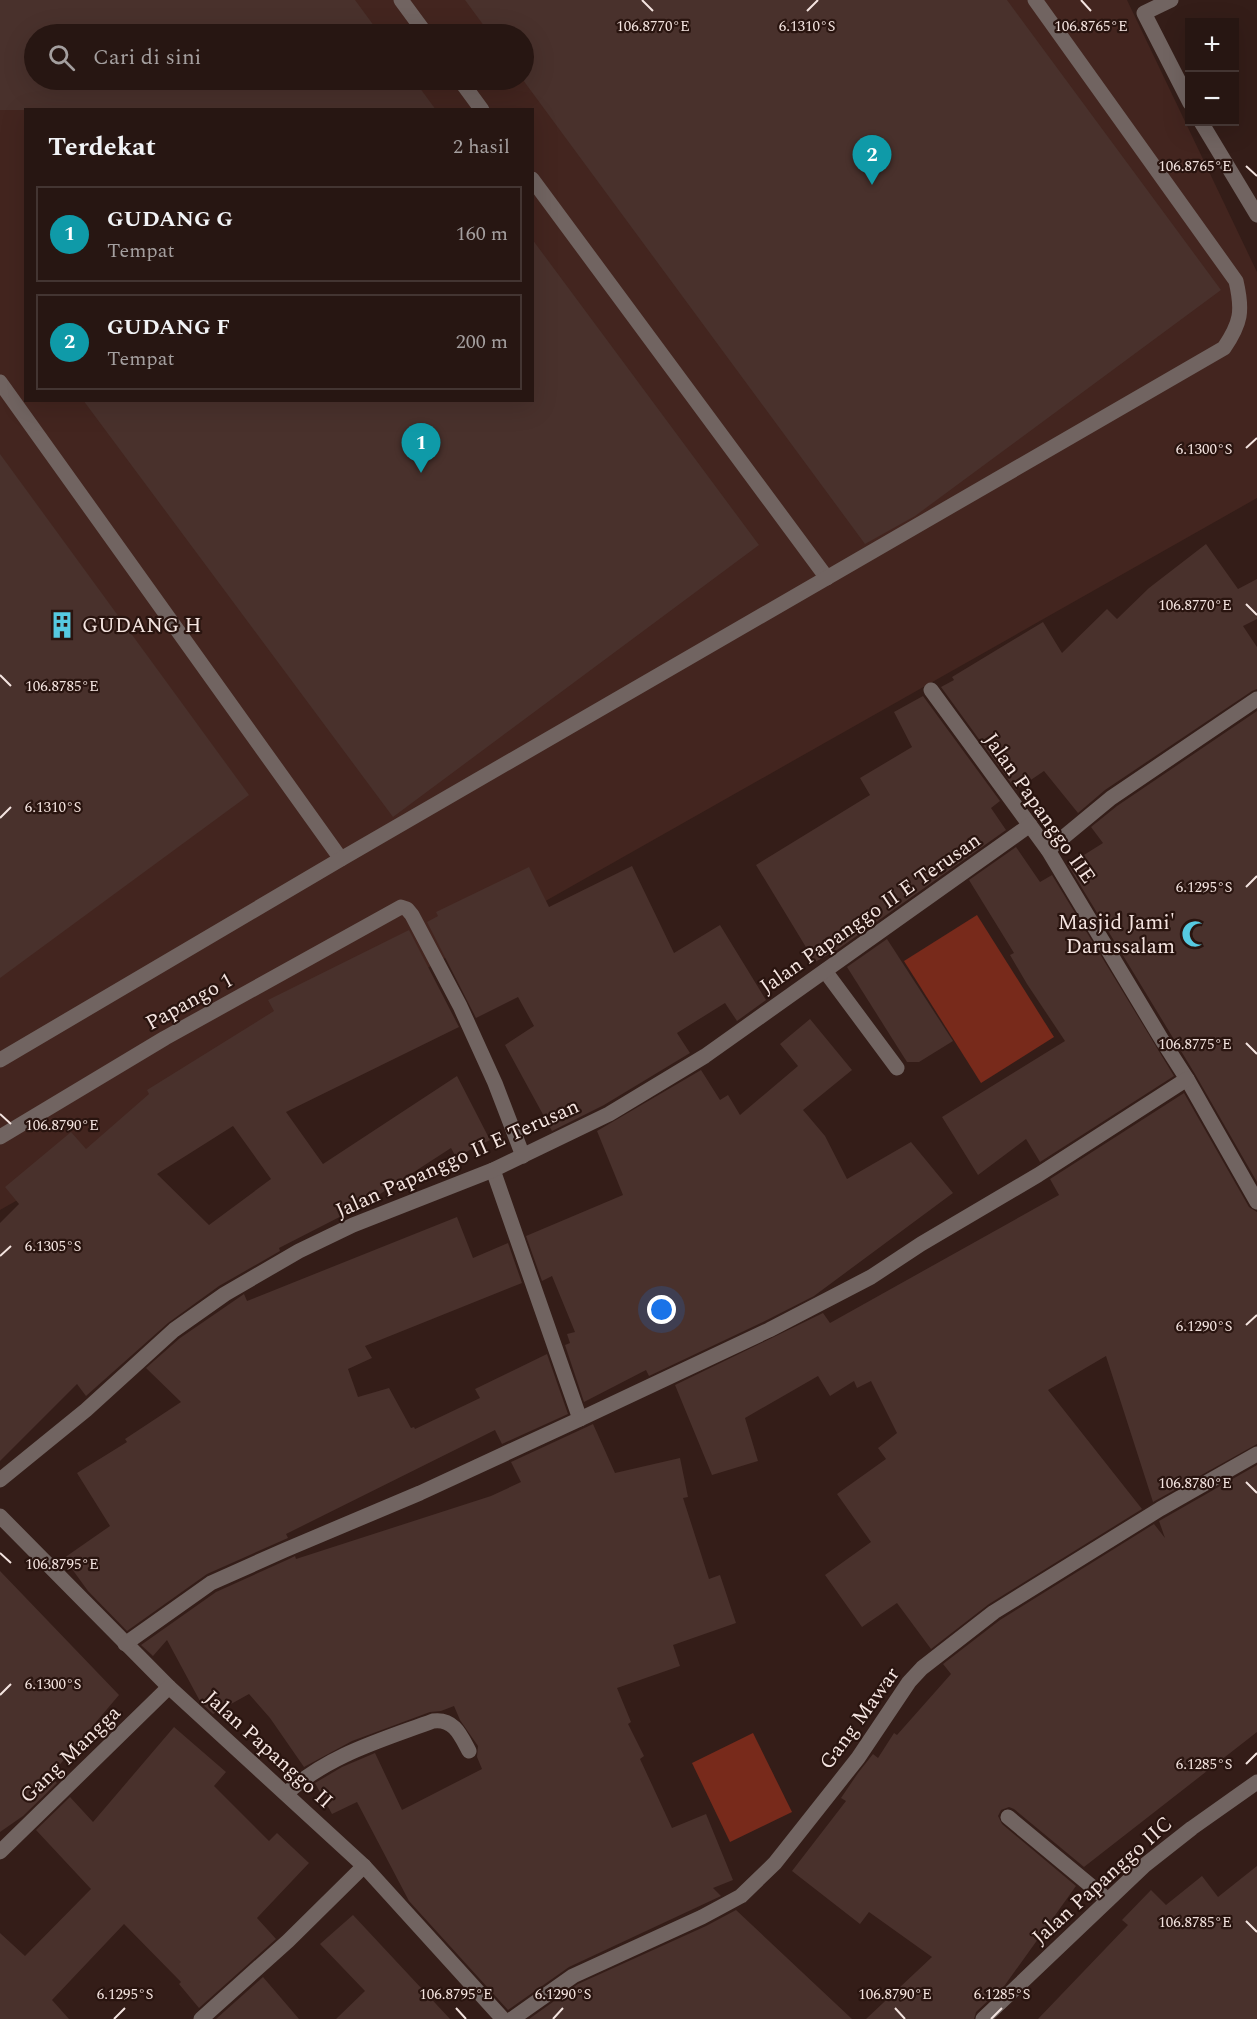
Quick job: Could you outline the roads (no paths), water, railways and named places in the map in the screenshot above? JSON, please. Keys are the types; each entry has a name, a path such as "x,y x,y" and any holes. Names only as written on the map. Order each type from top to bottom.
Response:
{"street":[{"path":"401,0 419,24"},
{"path":"0,1060 341,859 1224,348 1236,331 1241,311 1236,281 1035,0"},
{"path":"1170,0 1141,7 1185,93"},
{"path":"467,90 481,108"},
{"path":"1203,126 1257,215"},
{"path":"534,182 826,578"},
{"path":"0,382 341,859"},
{"name":"Jalan Papanggo IIE","path":"931,690 1048,850 1187,1079 1257,1202"},
{"path":"1048,850 1111,798 1257,699"},
{"name":"Jalan Papanggo II E Terusan","path":"0,1480 86,1410 174,1330 225,1294 299,1251 353,1225 493,1170 609,1114 705,1056 1030,825"},
{"name":"Papango 1","path":"0,1137 165,1038 401,907 407,909 412,915 460,1006 495,1083 523,1156"},
{"path":"825,971 897,1068"},
{"path":"125,1644 210,1583 420,1493 580,1419 769,1329 871,1277 1187,1079"},
{"path":"493,1170 580,1419"},
{"name":"Gang Mawar","path":"512,2019 573,1976 702,1917 741,1896 776,1863 858,1758 909,1682 922,1668 994,1612 1160,1509 1257,1454"},
{"name":"Jalan Papanggo II","path":"0,1516 169,1687 364,1866 503,2019"},
{"name":"Gang Mangga","path":"0,1852 169,1687"},
{"path":"287,1793 302,1779 347,1753 433,1721 444,1721 451,1724 460,1732 469,1751"},
{"name":"Jalan Papanggo IIC","path":"983,2019 1154,1857 1257,1782"},
{"path":"1008,1817 1108,1900"},
{"path":"201,2019 288,1941 364,1866"}],"place":[{"name":"GUDANG F","path":"872,185"},
{"name":"GUDANG G","path":"421,473"},
{"name":"GUDANG H","path":"62,625"},
{"name":"Masjid Jami' Darussalam","path":"1195,934"}]}
